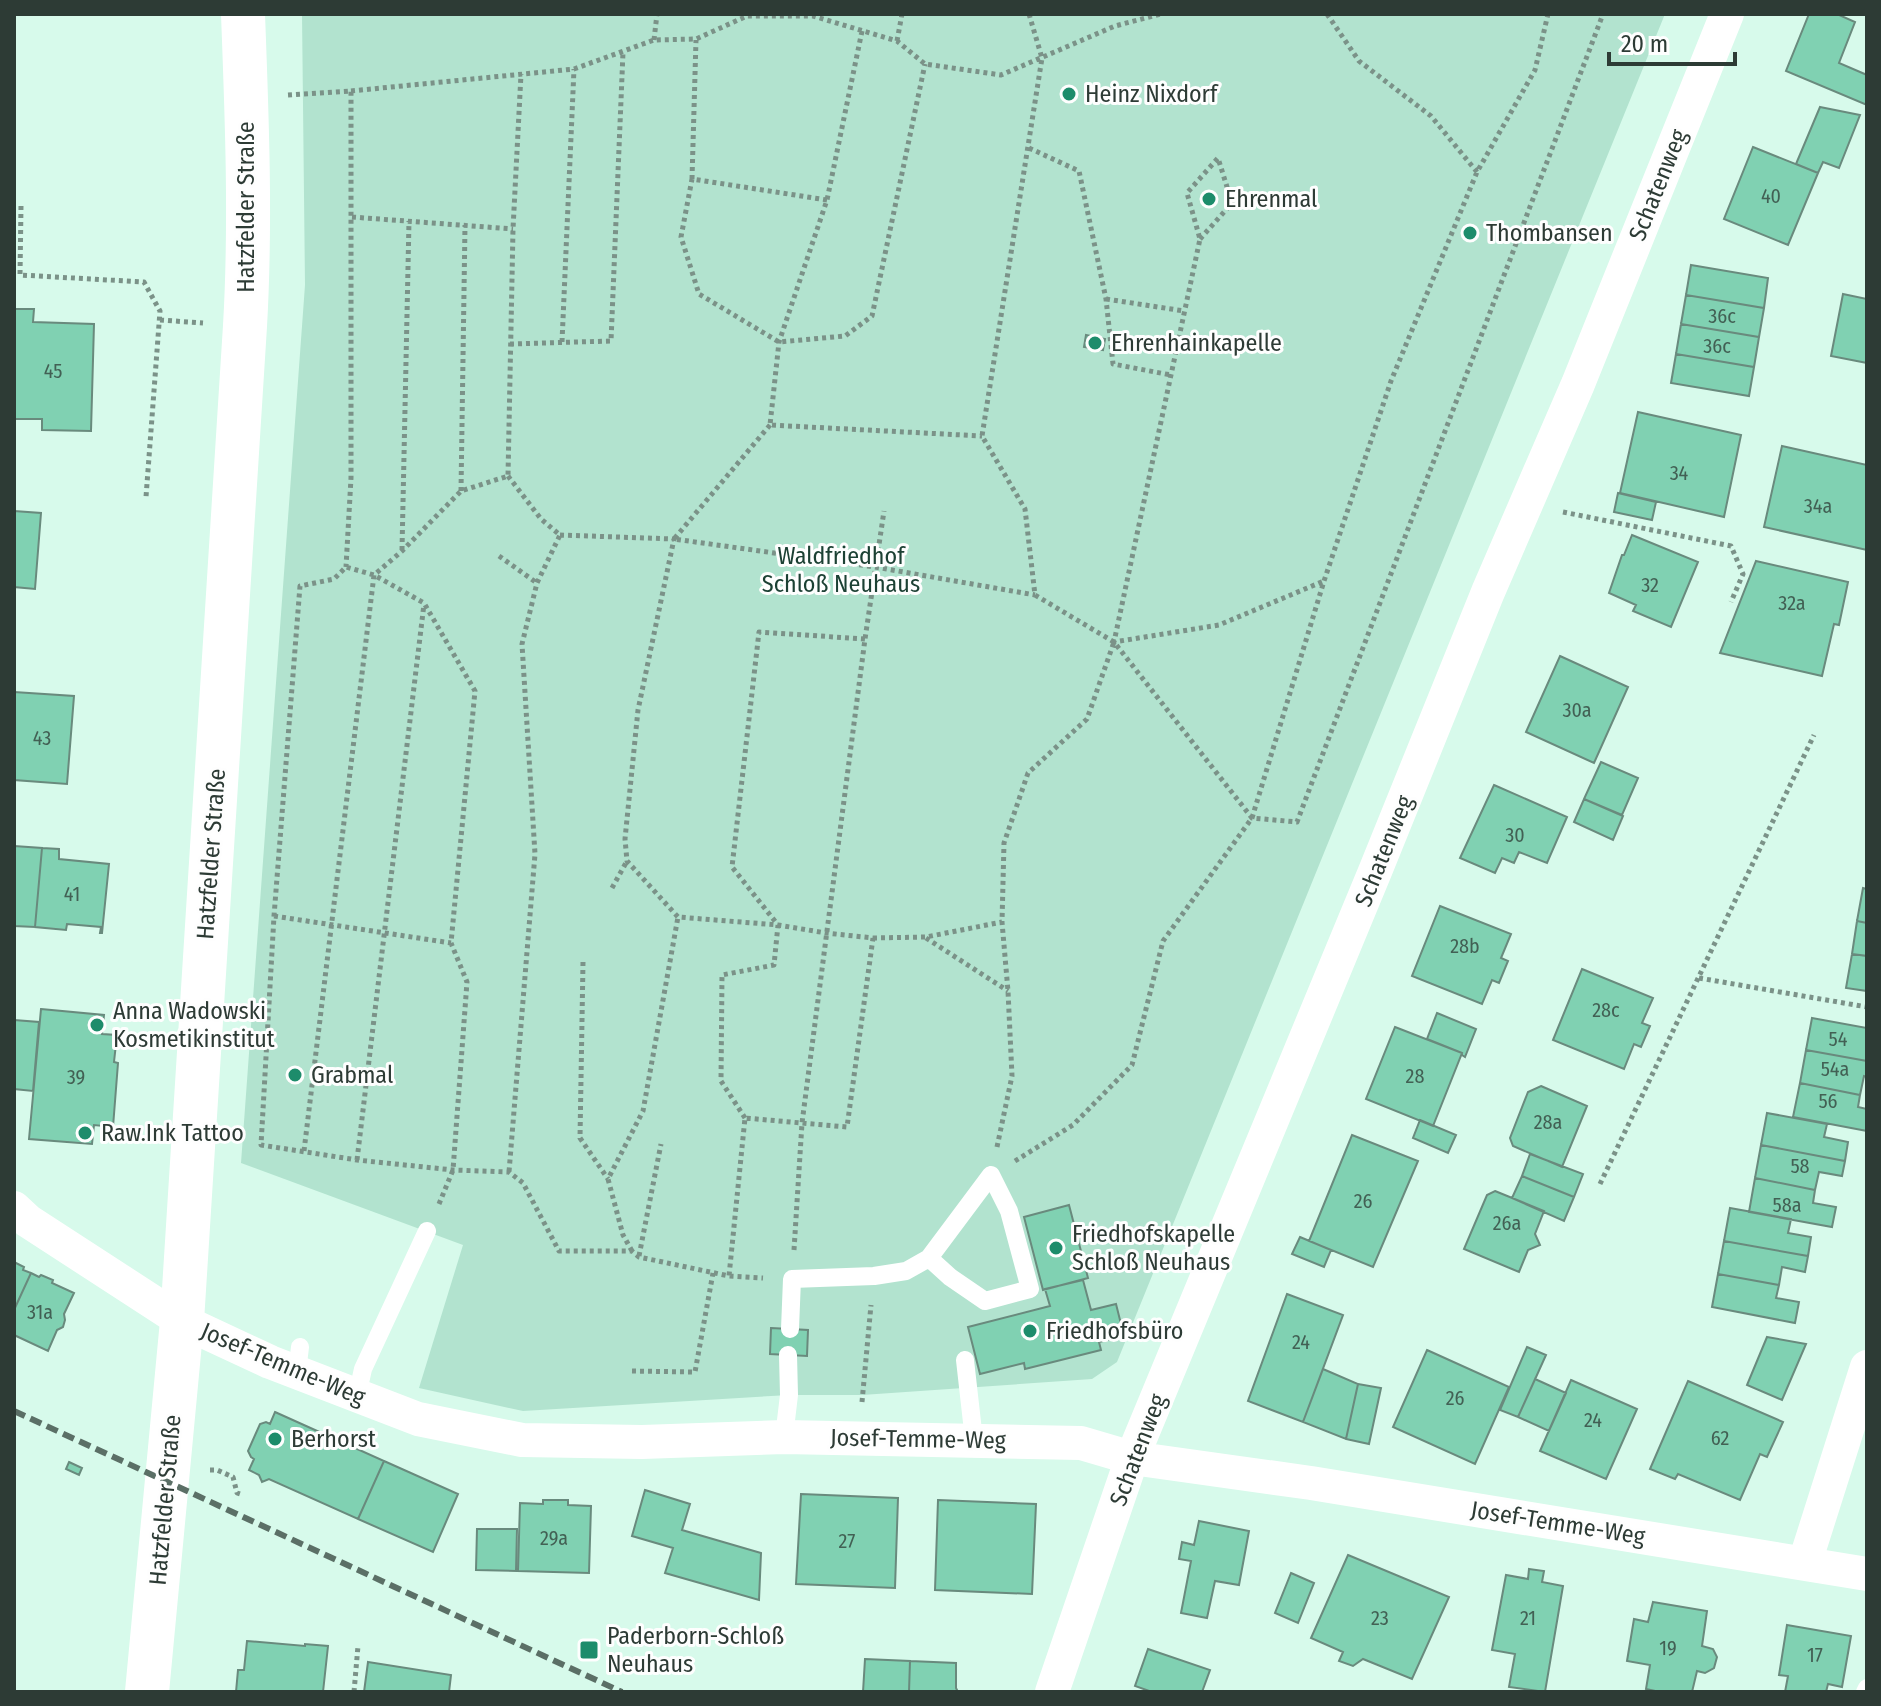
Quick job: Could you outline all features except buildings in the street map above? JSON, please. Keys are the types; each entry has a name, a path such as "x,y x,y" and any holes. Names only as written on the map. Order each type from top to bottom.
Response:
{"street":[{"name":"Hatzfelder Straße","path":"147,1692 182,1321 248,277 243,14"},
{"name":"Schatenweg","path":"1052,1692 1132,1458 1488,592 1578,384 1727,14"},
{"name":"Josef-Temme-Weg","path":"14,1208 28,1221 182,1321 270,1362 298,1360 357,1396 418,1419 522,1440 642,1442 861,1437 1081,1443 1132,1458 1311,1483 1867,1574"},
{"path":"1805,1562 1867,1367"}],"lane":[{"path":"790,1329 792,1279 874,1276 906,1271 929,1258 991,1175 1009,1211 1030,1289 985,1301 929,1258"},
{"path":"357,1396 363,1369 427,1231"},
{"path":"784,1437 789,1395 788,1355"},
{"path":"965,1360 974,1440"}],"path":[{"path":"654,40 657,14"},
{"path":"897,41 902,14"},
{"path":"1029,14 1042,58 982,436 1025,509 1035,595"},
{"path":"303,95 574,69 654,40 696,39 747,16 813,16 897,41 925,64 1001,75 1115,26 1161,14"},
{"path":"1327,14 1359,61 1431,116 1477,172"},
{"path":"991,1175 1073,1125 1132,1065 1163,941 1252,818 1324,581 1391,381 1477,172 1535,70 1548,14"},
{"path":"521,74 513,229 508,476 541,519 560,535 674,539 875,567 1035,595 1114,642 1252,818 1297,822 1603,14"},
{"path":"612,888 627,861 625,839 638,710 674,539 770,425 779,342 827,200 862,31"},
{"path":"696,39 692,179 681,237 699,294 779,342 845,336 872,316 925,64"},
{"path":"510,344 611,341 623,52"},
{"path":"562,342 574,69"},
{"path":"351,91 351,478 346,567 334,579 300,586 274,916 261,1145 357,1160 453,1170 509,1172 523,1183 559,1251 632,1251"},
{"path":"1029,148 1079,171 1106,299 1113,364 1171,375"},
{"path":"991,1175 1012,1076 1002,922 1004,843 1028,773 1087,719 1114,642 1200,239 1187,193 1218,158 1232,203 1200,239"},
{"path":"692,179 827,200"},
{"path":"21,206 20,275 144,282 160,311 146,497"},
{"path":"352,217 513,229"},
{"path":"402,551 409,221"},
{"path":"461,491 465,225"},
{"path":"1106,299 1184,311"},
{"path":"770,425 982,436"},
{"path":"304,1151 374,575 461,491 508,476"},
{"path":"1528,498 1562,512 1731,546 1743,574 1731,602"},
{"path":"583,962 580,1138 608,1179 623,1235 632,1251 639,1257 729,1276 792,1279 802,1123 884,511"},
{"path":"509,1172 535,854 522,644 537,583 560,535"},
{"path":"499,556 537,583"},
{"path":"346,567 374,575 424,603 475,691 451,943 467,982 453,1170"},
{"path":"1114,642 1219,625 1324,581"},
{"path":"357,1160 424,603"},
{"path":"729,1276 745,1118 721,1081 722,975 774,965 778,925 732,867 759,632 865,639"},
{"path":"1600,1184 1814,735"},
{"path":"627,861 678,917 778,925 873,938 926,937 1002,922"},
{"path":"274,916 451,943"},
{"path":"608,1179 643,1111 678,917"},
{"path":"926,937 1008,991"},
{"path":"745,1118 847,1127 873,938"},
{"path":"1699,978 1867,1007"},
{"path":"639,1257 661,1144"},
{"path":"632,1371 695,1372 713,1273"},
{"path":"861,1437 874,1276"},
{"path":"354,1692 358,1646"}],"green space":[{"name":"Waldfriedhof Schloß Neuhaus","path":"302,14 1665,14 1117,1362 1092,1379 862,1395 789,1395 523,1411 419,1388 463,1245 241,1163 305,285"}],"railway":[{"path":"14,1411 622,1692"}],"place":[{"name":"Heinz Nixdorf","path":"1069,94"},
{"name":"Ehrenmal","path":"1209,199"},
{"name":"Thombansen","path":"1470,233"},
{"name":"Ehrenhainkapelle","path":"1095,343"},
{"name":"Anna Wadowski Kosmetikinstitut","path":"97,1025"},
{"name":"Grabmal","path":"295,1075"},
{"name":"Raw.Ink Tattoo","path":"85,1133"},
{"name":"Friedhofskapelle Schloß Neuhaus","path":"1056,1248"},
{"name":"Friedhofsbüro","path":"1030,1331"},
{"name":"Berhorst","path":"275,1439"},
{"name":"Paderborn-Schloß Neuhaus","path":"589,1650"}]}
